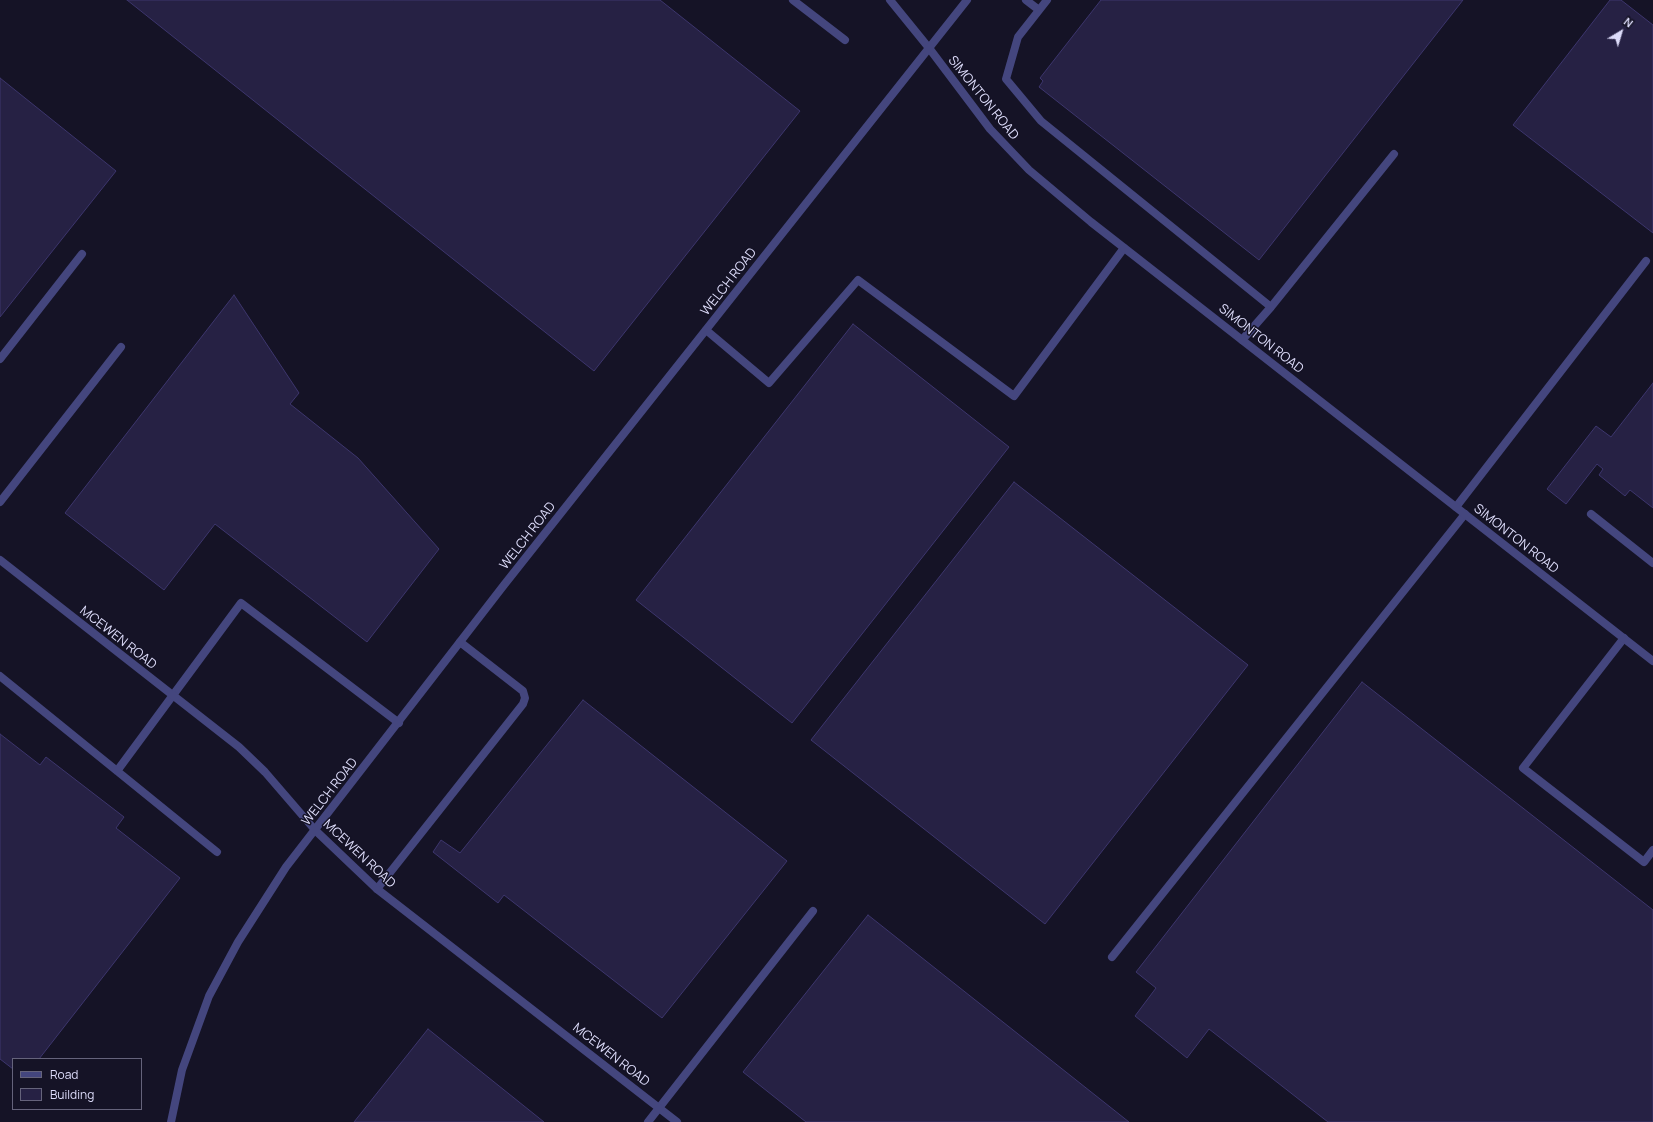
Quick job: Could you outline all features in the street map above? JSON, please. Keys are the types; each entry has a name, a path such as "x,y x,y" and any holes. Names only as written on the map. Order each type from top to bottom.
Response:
{"street":[{"path":"793,0 845,40"},
{"name":"SIMONTON ROAD","path":"890,0 929,48 990,129 1029,170 1124,248 1653,661"},
{"name":"WELCH ROAD","path":"171,1122 182,1070 209,996 238,942 286,867 399,723 460,642 967,0"},
{"path":"1026,0 1039,10"},
{"path":"1047,0 1018,37 1006,79 1041,121 1271,307"},
{"path":"1242,340 1271,307 1394,154"},
{"path":"706,330 769,383 858,280 1014,396 1124,248"},
{"path":"0,359 82,254"},
{"path":"1456,507 1646,261"},
{"path":"0,502 121,347"},
{"path":"1112,958 1465,514"},
{"path":"1591,514 1653,563"},
{"name":"MCEWEN ROAD","path":"0,560 239,747 265,772 315,830 377,889 677,1122"},
{"path":"117,771 241,603 399,723"},
{"path":"1624,638 1523,768 1644,862 1653,850"},
{"path":"377,889 523,704 526,698 523,692 460,642"},
{"path":"0,676 218,852"},
{"path":"648,1122 813,911"}],"building":[{"path":"127,0 660,0 800,111 594,371"},
{"path":"1101,0 1463,0 1259,260 1039,87 1043,81 1040,78"},
{"path":"1610,0 1621,0 1653,25 1653,233 1513,125"},
{"path":"0,78 116,171 0,317"},
{"path":"234,295 299,393 290,404 358,458 439,549 367,642 215,524 164,590 65,513"},
{"path":"853,324 1009,447 792,723 636,600"},
{"path":"1653,383 1653,508 1630,490 1625,496 1599,475 1603,469 1597,464 1566,504 1547,489 1596,426 1611,437"},
{"path":"1014,482 1248,665 1045,924 811,740"},
{"path":"1362,682 1653,910 1653,1122 1328,1122 1209,1029 1187,1058 1135,1016 1156,988 1136,972"},
{"path":"583,700 787,861 662,1018 504,895 498,903 433,852 441,840 460,853"},
{"path":"0,734 40,765 46,757 124,817 116,828 180,878 40,1058 12,1058 12,1068 0,1059"},
{"path":"868,915 1129,1122 806,1122 743,1072"},
{"path":"428,1029 544,1122 354,1122"}]}
